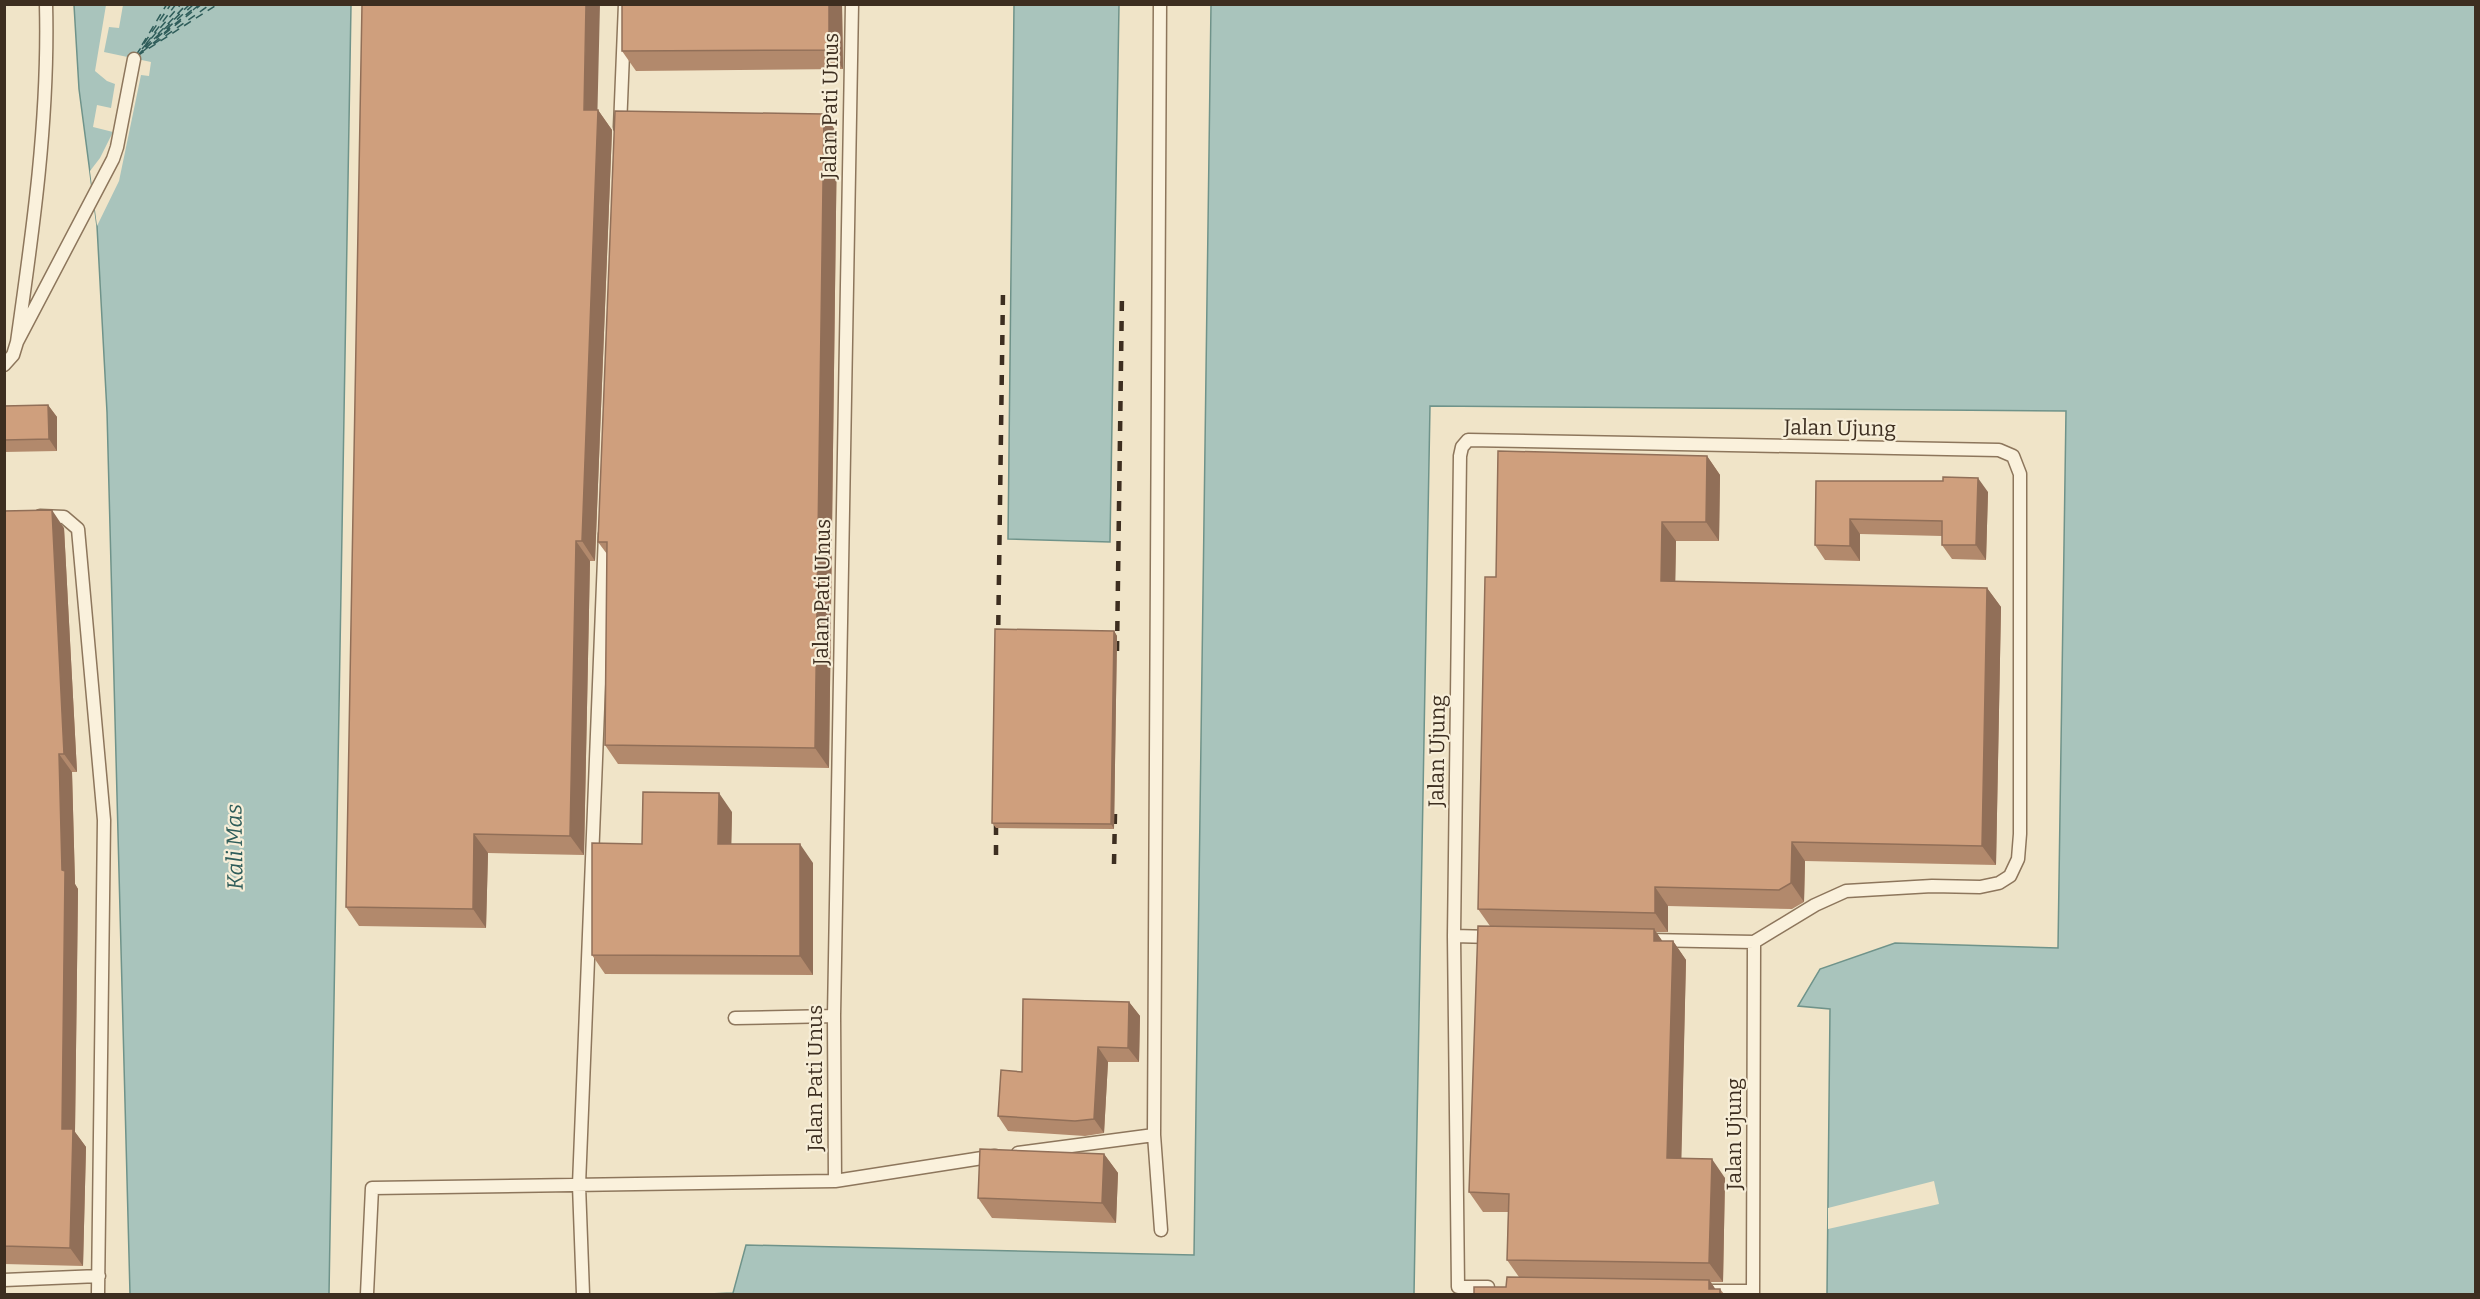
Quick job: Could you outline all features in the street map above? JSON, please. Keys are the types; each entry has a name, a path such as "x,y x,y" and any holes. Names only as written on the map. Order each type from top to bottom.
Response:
{"lane":[{"path":"12,351 39,185 48,61 46,4"},
{"path":"620,135 625,4"},
{"name":"Jalan Pati Unus","path":"834,1180 834,1016 852,4"},
{"path":"1160,4 1154,1135 1161,1230"},
{"path":"4,365 113,159 134,58"},
{"name":"Jalan Ujung","path":"1505,1287 1458,1291 1454,936 1460,456 1462,447 1468,440 1999,450 2013,456 2020,474 2020,834 2018,860 2010,876 1999,883 1980,887 1932,886 1846,891 1815,905 1754,942 1753,1293 1694,1290"},
{"path":"27,517 64,517 78,528 104,820 98,1294"},
{"path":"583,1294 579,1185 605,526"},
{"path":"1454,936 1502,937"},
{"path":"1634,940 1754,942"},
{"path":"735,1018 834,1016"},
{"path":"367,1294 372,1188 834,1180 1154,1135"},
{"path":"4,1280 99,1276"}],"water":[{"name":"Kali Mas","path":"74,5 351,5 329,1294 130,1294 107,412 97,226 79,89"},
{"path":"1014,5 1119,5 1110,542 1008,539"},
{"path":"1211,5 2475,5 2475,1294 1827,1294 1830,1009 1798,1006 1820,969 1895,943 2058,948 2066,411 1430,406 1414,1294 708,1294 733,1293 746,1245 1194,1255"}],"pier":[{"path":"106,5 123,5 119,28 109,27 104,52 151,62 149,76 141,75 119,181 97,226 90,171 100,158 113,132 93,127 97,105 111,108 115,84 107,81 95,71"},
{"path":"1934,1181 1939,1204 1828,1229 1828,1208"}],"building":[{"path":"362,4 586,4 584,110 598,110 582,541 576,541 570,836 474,834 473,909 346,907"},
{"path":"622,4 829,4 829,50 622,51"},
{"path":"615,111 824,114 815,748 605,745 607,542 598,542"},
{"path":"48,405 49,439 4,440 4,406"},
{"path":"1498,451 1707,456 1706,522 1662,522 1661,581 1987,588 1982,846 1792,842 1791,883 1779,890 1655,887 1655,913 1478,909 1485,577 1496,577"},
{"path":"1943,477 1978,478 1976,545 1942,545 1942,521 1850,519 1850,546 1815,545 1816,481 1943,481"},
{"path":"52,510 64,754 59,754 62,870 65,871 62,1129 73,1129 70,1248 4,1246 4,511"},
{"path":"995,629 1114,631 1111,824 992,823"},
{"path":"643,792 719,793 718,844 800,844 800,956 592,955 592,843 642,844"},
{"path":"1478,926 1654,929 1654,941 1673,941 1667,1158 1712,1159 1709,1263 1507,1260 1509,1194 1469,1192"},
{"path":"1023,999 1129,1002 1128,1048 1098,1047 1094,1119 1075,1121 998,1116 1001,1070 1022,1072"},
{"path":"980,1149 1104,1154 1102,1203 978,1198"},
{"path":"1507,1277 1709,1280 1709,1289 1720,1289 1720,1294 1474,1294 1474,1287 1506,1287"}],"ferry route":[{"path":"142,45 167,4"},
{"path":"136,55 171,4"},
{"path":"146,44 176,4"},
{"path":"142,49 181,4"},
{"path":"158,34 187,4"},
{"path":"154,39 190,4"},
{"path":"146,48 194,4"},
{"path":"193,10 200,4"},
{"path":"142,52 202,4"},
{"path":"154,44 211,4"},
{"path":"137,56 218,4"},
{"path":"164,33 193,9"},
{"path":"145,47 154,38"},
{"path":"137,56 146,47"}],"railway":[{"path":"998,645 1003,291"},
{"path":"1117,651 1122,293"},
{"path":"996,813 996,855"},
{"path":"1114,864 1115,813"}]}
